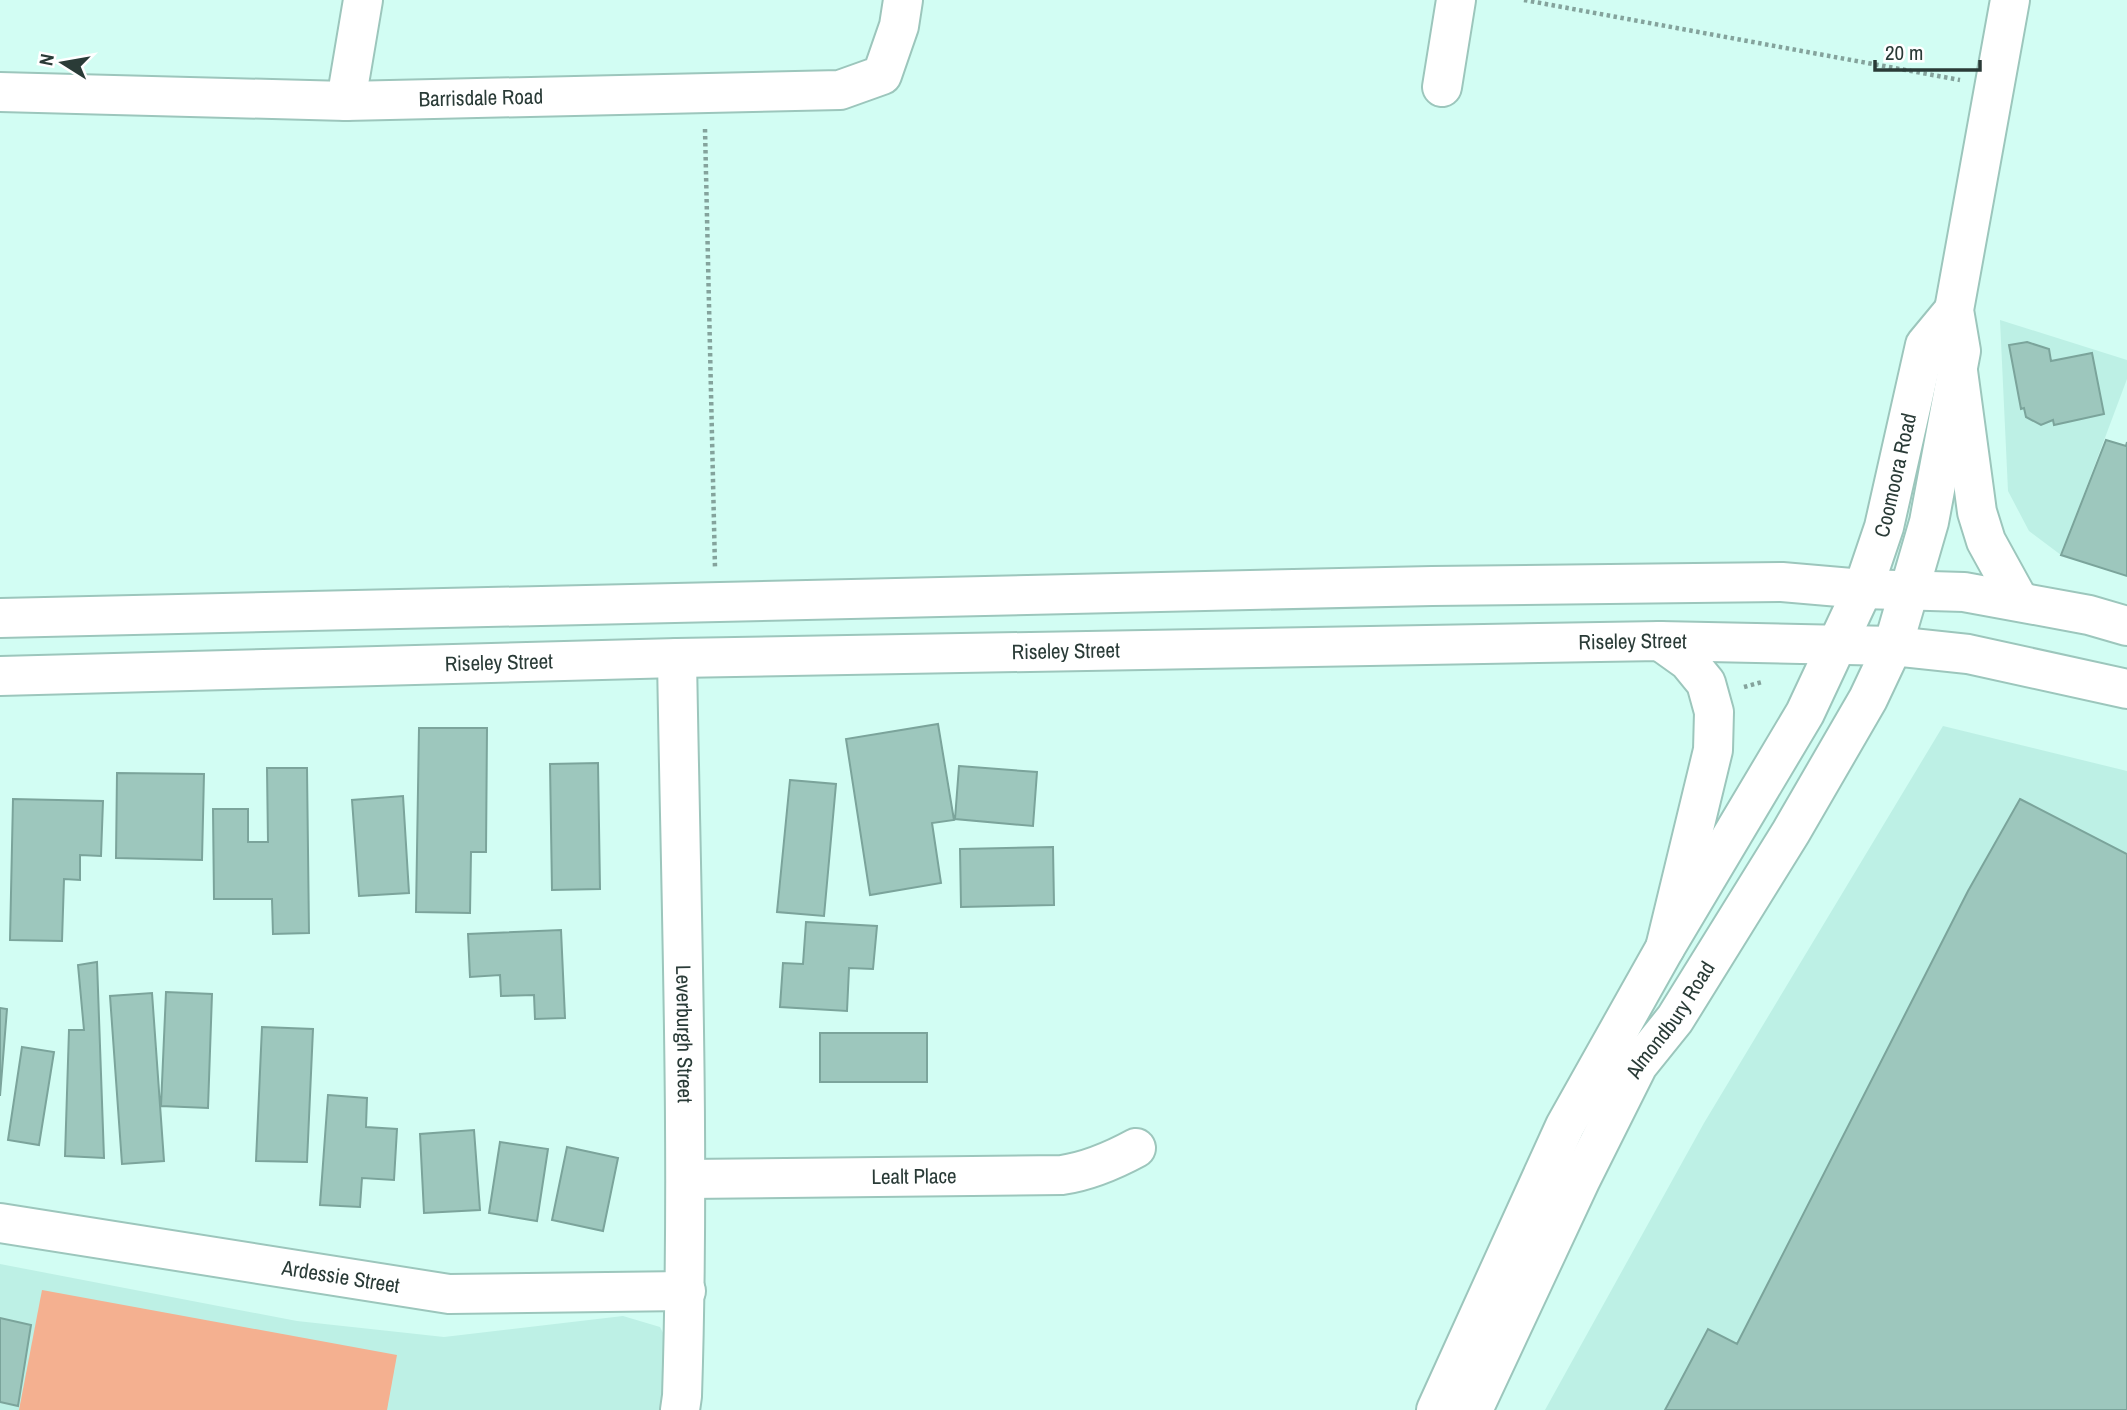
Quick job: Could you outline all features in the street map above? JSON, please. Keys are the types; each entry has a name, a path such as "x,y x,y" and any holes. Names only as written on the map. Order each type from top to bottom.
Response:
{"main road":[{"path":"346,101 363,0"},
{"name":"Barrisdale Road","path":"0,92 346,101 840,90 882,75 898,26 903,0"},
{"path":"1441,86 1456,0"},
{"name":"Coomoora Road","path":"1893,646 1929,522 1958,371 1961,351 1954,310 2010,0"},
{"name":"Coomoora Road","path":"1838,644 1863,589 1884,527 1925,345 1954,310"},
{"path":"1958,371 1977,512 1986,541 2019,601"},
{"path":"0,618 1432,586 1782,582 1863,589 1964,593 2089,615 2127,626"},
{"path":"1660,641 1688,661 1706,683 1714,712 1713,750 1665,948"},
{"name":"Riseley Street","path":"0,676 677,658 1660,641 1893,646 1968,654 2127,688"},
{"name":"Almondbury Road","path":"1436,1410 1565,1126 1665,948 1805,713 1838,644"},
{"name":"Almondbury Road","path":"1473,1410 1575,1191 1639,1065 1675,1019 1791,832 1868,699 1893,646"},
{"name":"Leverburgh Street","path":"677,658 686,1179 686,1291 680,1410"},
{"name":"Lealt Place","path":"686,1179 1062,1175 1108,1163 1136,1148"},
{"name":"Ardessie Street","path":"0,1223 449,1294 686,1291"}],"path":[{"path":"1524,0 1993,86"},
{"path":"704,93 715,573"},
{"path":"1733,691 1765,681"}],"shaded area":[{"path":"2000,320 2127,360 2127,379 2061,555 2029,531 2008,491"},
{"path":"1943,726 2127,771 2127,1410 1545,1410 1704,1123"},
{"path":"0,1264 297,1321 444,1337 623,1316 660,1327 675,1356 678,1410 0,1410"},
{"path":"42,1290 397,1355 387,1410 19,1410"}],"building":[{"path":"2027,342 2049,349 2051,361 2092,353 2104,414 2054,425 2053,420 2041,425 2026,417 2024,408 2021,409 2009,345"},
{"path":"2106,440 2126,446 2127,442 2127,576 2061,555"},
{"path":"938,724 954,820 932,823 941,883 870,895 846,739"},
{"path":"419,728 487,728 486,852 471,852 470,913 416,912"},
{"path":"598,763 600,889 552,890 550,764"},
{"path":"959,766 1037,772 1033,826 955,819"},
{"path":"267,768 307,768 309,933 273,934 272,899 214,899 213,809 248,809 248,842 268,842"},
{"path":"117,773 204,774 202,860 116,858"},
{"path":"790,780 836,784 824,916 777,912"},
{"path":"403,796 409,893 359,896 352,800"},
{"path":"13,799 103,801 101,856 80,855 80,880 64,879 62,941 10,940"},
{"path":"2020,799 2127,854 2127,1410 1665,1410 1708,1329 1737,1344 1968,891"},
{"path":"1053,847 1054,905 961,907 960,849"},
{"path":"806,922 877,926 873,969 849,968 847,1011 780,1007 783,963 803,964"},
{"path":"561,930 565,1018 535,1019 534,995 501,996 500,975 470,977 468,934"},
{"path":"97,962 104,1158 65,1156 69,1030 84,1030 78,965"},
{"path":"166,992 212,994 208,1108 161,1106"},
{"path":"152,993 164,1161 122,1164 110,996"},
{"path":"0,1008 7,1009 0,1096"},
{"path":"262,1027 313,1029 307,1162 256,1161"},
{"path":"820,1033 927,1033 927,1082 820,1082"},
{"path":"22,1047 54,1052 39,1145 8,1140"},
{"path":"328,1095 367,1098 366,1127 397,1129 394,1180 362,1178 360,1207 320,1205"},
{"path":"474,1130 480,1210 424,1213 420,1134"},
{"path":"500,1142 548,1149 537,1221 489,1213"},
{"path":"567,1147 618,1158 603,1231 552,1220"},
{"path":"0,1318 31,1325 18,1406 0,1402"}]}
